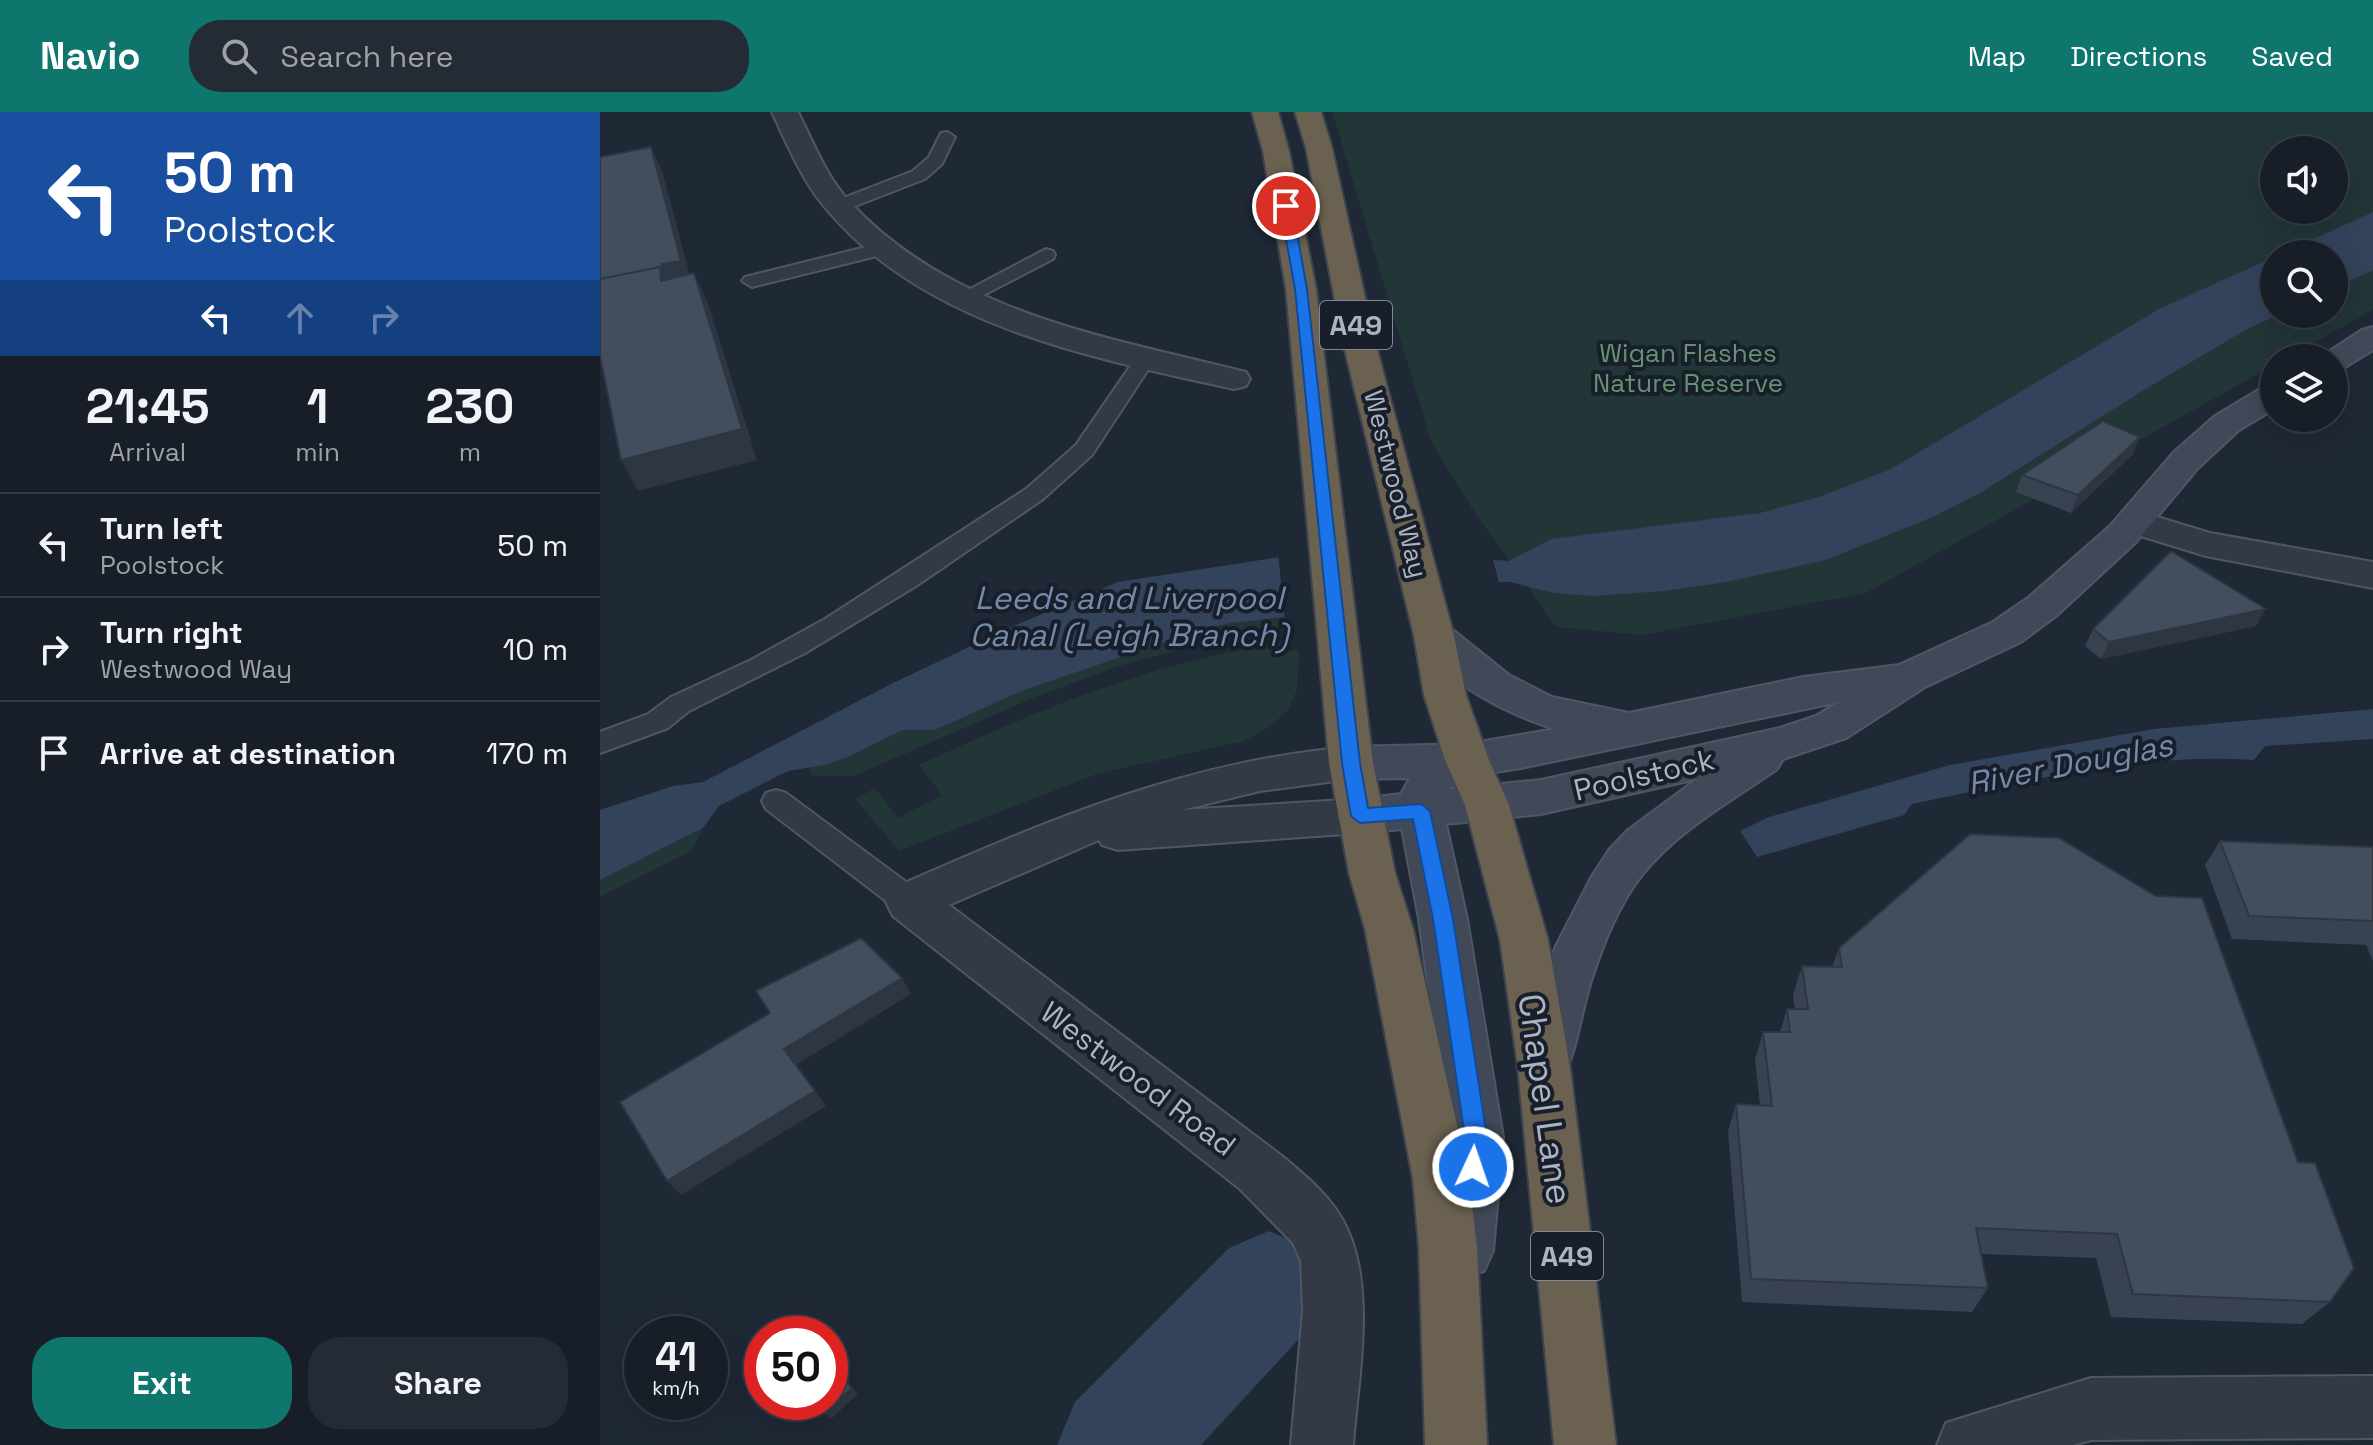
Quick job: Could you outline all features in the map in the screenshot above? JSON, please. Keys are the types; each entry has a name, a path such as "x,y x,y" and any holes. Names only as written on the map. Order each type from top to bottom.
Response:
{"highway":[{"name":"Westwood Way","path":"1265,112 1276,151 1301,289 1351,763 1360,816"},
{"name":"Westwood Way","path":"1308,112 1319,148 1358,338 1434,636 1445,695 1467,760 1487,805"},
{"name":"Chapel Lane","path":"1487,805 1524,940 1544,1067 1585,1445"},
{"name":"A49","path":"1360,816 1372,873 1389,929 1441,1179 1454,1348 1456,1445"}],"main road":[{"path":"2348,352 2373,337"},
{"name":"Poolstock","path":"1360,816 1487,805 1579,790 1784,743 1831,727 1910,677 2007,632 2072,582 2134,522 2186,460 2227,423 2260,403"},
{"path":"1434,636 1463,663 1521,703 1566,717 1600,723 1655,724"},
{"name":"Poolstock","path":"1351,763 1467,760 1803,692 1910,677"},
{"path":"1544,1067 1556,1011 1572,959 1609,887 1629,858 1667,824 1784,743"},
{"path":"1454,1348 1476,1137 1443,919 1421,811 1421,794 1432,778 1449,765 1467,760"}],"street":[{"path":"785,112 809,163 839,206 882,249 920,275 1024,323 1145,359 1234,379"},
{"path":"2134,522 2206,544 2373,575"},
{"path":"910,902 1060,836 1207,786 1288,768 1351,763"},
{"path":"1060,836 1360,816"},
{"name":"Westwood Road","path":"910,902 1259,1171 1296,1204 1326,1245 1333,1292 1322,1445"},
{"path":"1968,1445 2091,1409 2373,1407"}],"lane":[{"path":"839,206 919,175 936,160 947,137"},
{"path":"752,281 882,249"},
{"path":"965,297 1046,255"},
{"path":"600,743 658,721 680,704 829,629 894,590 1029,497 1065,470 1085,449 1145,359"},
{"path":"600,728 650,708 680,704"},
{"path":"776,801 910,902"}],"green space":[{"name":"Wigan Flashes Nature Reserve","path":"1332,112 2373,112 2373,310 2348,324 2348,240 2260,240 2260,328 2340,328 2311,344 2260,344 2260,373 1866,593 1642,635 1556,627 1475,513 1432,444"},
{"path":"1284,617 1285,626 1119,666 1033,698 854,776 812,776 809,767 848,757 903,730 935,730 1024,690 1116,656 1225,624"},
{"path":"1287,642 1288,651 1299,650 1297,690 1288,710 1271,726 1244,741 1097,774 899,851 855,799 875,788 898,818 942,795 919,765 965,744 1054,706 1144,675 1237,651"},
{"path":"703,828 693,850 600,897 600,880"}],"water":[{"path":"2373,212 2373,270 2348,282 2348,240 2311,240"},
{"name":"Leeds and Liverpool Canal (Leigh Branch)","path":"2260,263 2260,323 2152,385 1980,493 1935,516 1826,560 1727,582 1665,591 1592,596 1554,593 1510,582 1426,582 1284,617 1225,624 1024,690 935,730 903,730 848,757 788,771 719,806 703,828 600,880 600,810 673,786 703,782 893,683 1009,628 1118,582 1286,556 1404,553 1509,561 1551,539 1760,513 1819,497 1891,469 2159,309"},
{"path":"2373,709 2373,739 2265,746 2254,760 2168,760 2039,778 1912,804 1904,815 1757,857 1740,831 1769,817 1950,765 2154,729"}],"pier":[{"path":"1404,549 1492,556 1500,586 1427,586 1410,599 1285,621 1278,553"}],"building":[{"path":"651,147 681,261 662,264 663,274 660,267 600,279 600,157"},
{"path":"660,267 661,281 694,273 742,429 621,460 600,356 600,279"},
{"path":"2103,421 2140,437 2078,495 2022,475"},
{"path":"2171,551 2266,609 2109,642 2093,629"},
{"path":"1970,834 2059,838 2156,896 2202,898 2298,1162 2315,1163 2354,1268 2330,1302 2133,1294 2117,1234 1976,1228 1988,1288 1751,1279 1736,1104 1772,1106 1763,1032 1790,1032 1787,1009 1808,1009 1802,966 1842,967 1839,948"},
{"path":"2220,841 2373,847 2373,921 2249,916"},
{"path":"861,938 902,978 784,1049 815,1091 667,1181 620,1102 770,1013 756,991"}],"waterway":[{"name":"River Douglas","path":"1118,1445 1269,1288"}],"route":[{"path":"1286,206 1301,289 1351,763 1360,816 1421,811 1443,919 1476,1137 1473,1167"}]}
